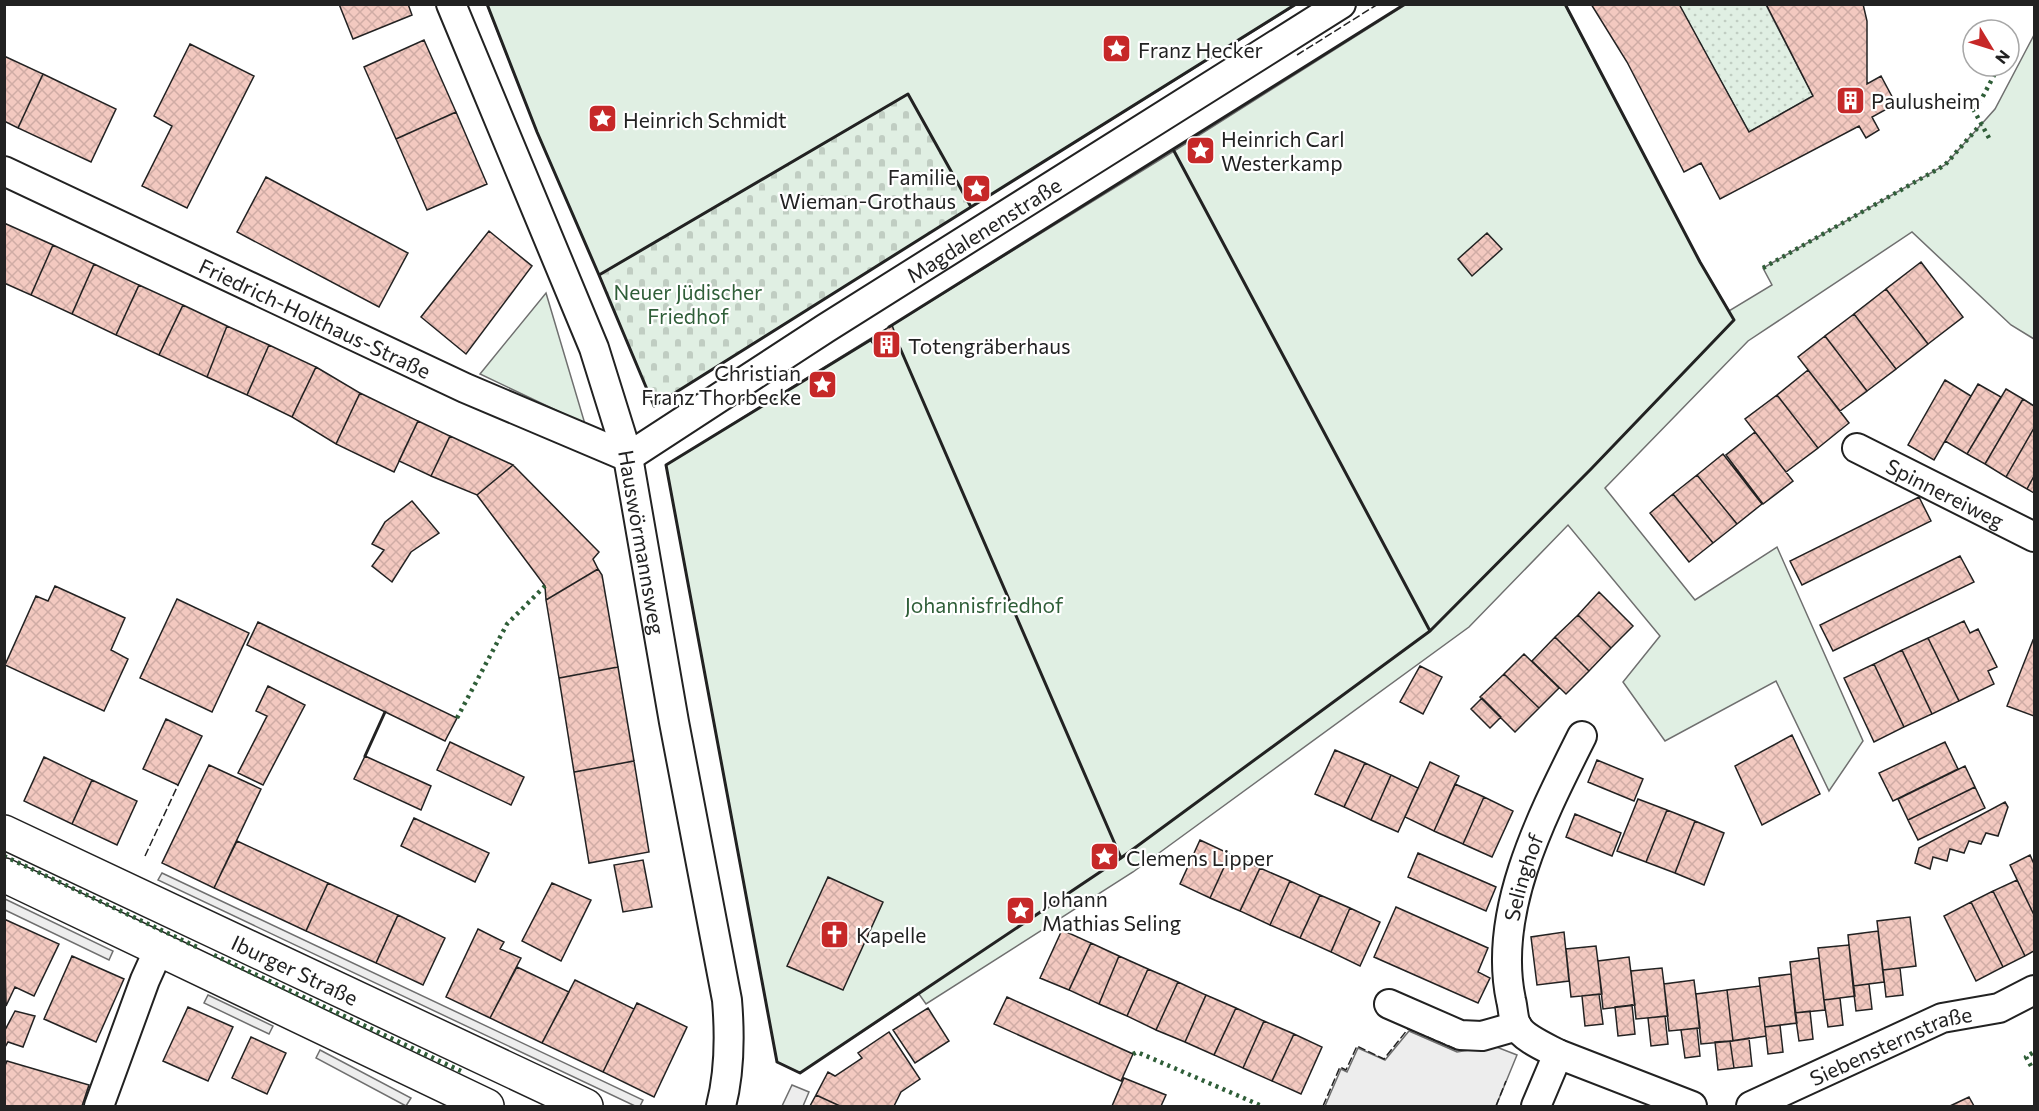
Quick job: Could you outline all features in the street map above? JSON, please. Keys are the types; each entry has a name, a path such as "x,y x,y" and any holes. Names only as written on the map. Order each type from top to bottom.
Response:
{"main road":[{"name":"Iburger Straße","path":"4,832 586,1107"},
{"name":"Iburger Straße","path":"4,875 487,1107"}],"street":[{"name":"Hauswörmannsweg","path":"452,4 594,348 628,457 674,722 728,1000 730,1041 726,1088 721,1107"},
{"name":"Magdalenenstraße","path":"628,457 826,328 1341,4"},
{"name":"Friedrich-Holthaus-Straße","path":"4,171 465,388 628,457"},
{"name":"Spinnereiweg","path":"1857,448 2034,537"},
{"name":"Selinghof","path":"1517,1026 1506,975 1513,899 1556,789 1582,736"},
{"path":"99,1107 145,980 159,949"},
{"name":"Siebensternstraße","path":"1751,1107 1942,1017 1999,1008 2034,990"},
{"path":"1389,1004 1460,1035 1482,1036 1517,1026 1535,1041 1558,1054 1692,1107"},
{"path":"1536,1107 1558,1054"}],"green space":[{"path":"487,5 1296,5 971,207 908,94 599,275 537,132"},
{"name":"Johannisfriedhof","path":"1405,5 1565,5 1700,262 1729,311 1772,285 1763,268 1945,165 1995,109 2011,78 2021,78 2021,60 2034,35 2034,339 2011,325 1912,232 1748,341 1605,488 1695,600 1777,547 1863,741 1829,791 1776,681 1665,741 1623,682 1660,636 1568,525 1469,627 1133,872 926,1004 919,994 800,1073 777,1062 666,465 1174,151"},
{"path":"1679,5 1766,5 1813,96 1749,132"},
{"name":"Neuer Jüdischer Friedhof","path":"908,94 971,207 654,406 599,275"},
{"path":"546,293 585,424 480,374"}],"shaded area":[{"path":"162,873 643,1100 640,1106 635,1106 158,880"},
{"path":"5,899 113,951 109,960 5,910"},
{"path":"208,995 273,1026 269,1034 204,1003"},
{"path":"1409,1031 1457,1052 1494,1046 1517,1055 1496,1106 1325,1106 1341,1069 1347,1072 1358,1048 1385,1060"},
{"path":"320,1050 411,1098 406,1106 316,1058"},
{"path":"792,1085 809,1092 803,1106 782,1106"}],"building":[{"path":"339,4 408,4 412,15 353,39"},
{"name":"Paulusheim","path":"1591,4 1679,4 1749,132 1813,96 1766,4 1863,4 1867,21 1867,84 1881,76 1896,104 1872,117 1879,130 1866,138 1859,126 1720,199 1701,163 1684,172 1627,62"},
{"path":"424,40 456,112 396,139 364,67"},
{"path":"190,44 254,76 187,208 142,186 172,126 154,116"},
{"path":"4,56 43,74 18,128 4,121"},
{"path":"43,74 116,109 91,162 18,128"},
{"path":"456,112 487,184 427,210 396,139"},
{"path":"266,177 408,253 379,307 237,232"},
{"path":"4,223 53,245 31,295 4,283"},
{"path":"489,231 532,266 466,354 421,317"},
{"path":"1487,233 1502,249 1472,276 1458,259"},
{"path":"53,245 94,264 72,314 31,295"},
{"path":"1921,262 1963,317 1928,344 1886,289"},
{"path":"94,264 139,285 116,335 72,314"},
{"path":"139,285 183,305 159,355 116,335"},
{"path":"1886,289 1928,344 1896,369 1854,314"},
{"path":"183,305 227,326 207,377 159,355"},
{"path":"1854,314 1896,369 1867,391 1825,336"},
{"name":"Totengräberhaus","path":"892,325 901,350 896,355 878,350 870,340"},
{"path":"227,326 269,345 247,395 207,377"},
{"path":"1825,336 1867,391 1840,411 1798,357"},
{"path":"269,345 316,367 292,417 247,395"},
{"path":"316,367 360,393 336,444 292,417"},
{"path":"1808,370 1849,423 1818,448 1777,395"},
{"path":"1945,380 1971,396 1934,460 1908,445"},
{"path":"1978,384 2001,397 1967,454 1945,441"},
{"path":"2006,389 2023,399 1985,464 1967,454"},
{"path":"360,393 418,421 394,472 336,444"},
{"path":"1777,395 1818,448 1786,472 1745,419"},
{"path":"2023,399 2034,406 2034,428 2006,477 1985,464"},
{"path":"418,421 450,436 431,476 399,461"},
{"path":"2034,428 2034,476 2027,489 2006,477"},
{"path":"1755,432 1793,481 1763,504 1726,455"},
{"path":"450,436 513,465 477,495 431,476"},
{"path":"1723,454 1762,504 1737,524 1697,475"},
{"path":"513,465 599,552 593,559 598,569 546,600 545,586 477,495"},
{"path":"1697,475 1737,524 1713,543 1673,494"},
{"path":"2034,476 2034,493 2027,489"},
{"path":"1673,494 1713,543 1689,562 1650,513"},
{"path":"1919,497 1931,521 1802,585 1790,561"},
{"path":"412,501 439,533 411,552 392,582 372,566 384,550 372,544 385,522"},
{"path":"1960,556 1974,582 1833,651 1820,625"},
{"path":"598,569 602,575 618,667 559,678 546,600"},
{"path":"55,586 125,618 111,650 128,659 104,711 5,665 36,596 48,601"},
{"path":"1599,592 1633,626 1611,648 1578,615"},
{"path":"177,599 249,633 212,712 140,678"},
{"path":"1578,615 1611,648 1589,671 1555,637"},
{"path":"1964,621 1970,633 1978,629 1997,667 1988,671 1994,684 1959,701 1928,638"},
{"path":"258,622 457,718 445,741 247,645"},
{"path":"1555,637 1589,671 1566,694 1532,661"},
{"path":"1928,638 1959,701 1932,714 1902,650"},
{"path":"2034,641 2034,716 2007,706"},
{"path":"1902,650 1932,714 1904,727 1874,664"},
{"path":"1524,654 1559,688 1539,708 1504,674"},
{"path":"1874,664 1904,727 1874,742 1844,678"},
{"path":"1420,666 1442,677 1423,714 1400,702"},
{"path":"618,667 634,761 574,772 559,678"},
{"path":"1504,674 1539,708 1515,732 1480,697"},
{"path":"268,686 305,705 263,785 238,773 267,716 256,711"},
{"path":"1482,698 1501,717 1490,728 1471,709"},
{"path":"166,719 202,736 178,785 143,769"},
{"path":"1792,735 1820,794 1762,825 1735,766"},
{"path":"450,742 524,777 511,805 437,770"},
{"path":"1945,742 1958,769 1893,801 1879,773"},
{"path":"1335,750 1365,763 1344,807 1315,794"},
{"path":"365,756 431,786 421,810 354,779"},
{"path":"44,757 92,780 72,824 24,801"},
{"path":"1597,760 1643,779 1634,801 1588,782"},
{"path":"634,761 649,852 589,863 574,772"},
{"path":"1430,762 1459,776 1434,831 1405,817"},
{"path":"1365,763 1391,775 1371,820 1344,807"},
{"path":"209,765 261,789 214,888 162,863"},
{"path":"1965,766 1975,787 1908,820 1898,799"},
{"path":"1391,775 1418,788 1398,832 1371,820"},
{"path":"92,780 137,801 117,845 72,824"},
{"path":"1455,784 1484,797 1463,844 1434,831"},
{"path":"1975,787 1985,808 1918,840 1908,820"},
{"path":"1484,797 1513,811 1492,857 1463,844"},
{"path":"1638,799 1667,810 1646,862 1617,851"},
{"path":"2005,802 2008,807 1998,836 1986,833 1981,844 1969,841 1964,853 1950,849 1947,861 1933,857 1930,869 1915,863 1919,848"},
{"path":"1667,810 1695,821 1675,873 1646,862"},
{"path":"1575,814 1621,833 1612,856 1566,837"},
{"path":"414,818 489,853 475,882 401,846"},
{"path":"1695,821 1724,833 1704,885 1675,873"},
{"path":"1200,840 1230,854 1210,898 1180,884"},
{"path":"237,841 328,883 306,931 214,888"},
{"path":"1418,853 1496,887 1486,911 1408,877"},
{"path":"1230,854 1260,868 1240,911 1210,898"},
{"path":"2030,855 2034,864 2034,915 2010,865"},
{"path":"643,860 652,907 623,912 614,865"},
{"path":"1260,868 1290,881 1270,925 1240,911"},
{"name":"Kapelle","path":"828,877 883,902 843,990 787,966"},
{"path":"2017,880 2034,915 2034,951 2025,956 1993,891"},
{"path":"1290,881 1320,895 1300,938 1270,925"},
{"path":"328,883 398,915 376,963 306,931"},
{"path":"552,883 591,900 561,961 522,941"},
{"path":"1993,891 2025,956 2003,967 1971,902"},
{"path":"1320,895 1350,908 1331,952 1300,938"},
{"path":"1971,902 2003,967 1976,981 1944,916"},
{"path":"1396,907 1488,948 1478,972 1490,978 1478,1003 1374,957"},
{"path":"1350,908 1380,922 1360,966 1331,952"},
{"path":"398,915 445,938 423,985 376,963"},
{"path":"1910,917 1916,966 1883,970 1877,921"},
{"path":"4,919 59,944 34,996 15,987 6,1006"},
{"path":"478,929 504,942 500,949 521,958 490,1018 446,997"},
{"path":"1062,930 1091,943 1069,990 1040,978"},
{"path":"1878,931 1884,982 1853,986 1848,935"},
{"path":"1564,932 1569,981 1537,985 1531,937"},
{"path":"1091,943 1119,956 1099,1004 1069,990"},
{"path":"1849,945 1855,996 1824,1000 1818,948"},
{"path":"1596,946 1602,994 1571,997 1566,949"},
{"path":"72,956 124,979 96,1042 44,1019"},
{"path":"1119,956 1148,969 1127,1016 1099,1004"},
{"path":"1629,957 1635,1005 1603,1009 1598,961"},
{"path":"1819,958 1825,1010 1795,1013 1790,962"},
{"path":"517,967 569,992 542,1043 490,1018"},
{"path":"1662,968 1668,1016 1636,1019 1631,971"},
{"path":"1900,968 1903,995 1886,997 1883,970"},
{"path":"1148,969 1178,982 1156,1030 1127,1016"},
{"path":"1791,974 1797,1023 1765,1027 1759,978"},
{"path":"575,980 634,1009 603,1072 542,1043"},
{"path":"1694,980 1700,1028 1669,1031 1664,984"},
{"path":"1178,982 1206,995 1185,1042 1156,1030"},
{"path":"1869,984 1872,1009 1856,1011 1853,986"},
{"path":"1760,986 1766,1036 1733,1041 1727,990"},
{"path":"1727,990 1733,1041 1701,1044 1696,994"},
{"path":"1599,994 1603,1024 1585,1026 1582,996"},
{"path":"1206,995 1236,1008 1214,1055 1185,1042"},
{"path":"1007,997 1133,1054 1121,1081 994,1024"},
{"path":"1840,998 1843,1025 1828,1027 1824,1000"},
{"path":"637,1003 687,1027 654,1097 603,1072"},
{"path":"1632,1005 1635,1034 1618,1036 1615,1007"},
{"path":"188,1007 233,1027 208,1081 163,1061"},
{"path":"928,1008 949,1041 915,1063 893,1030"},
{"path":"1236,1008 1264,1021 1243,1068 1214,1055"},
{"path":"15,1011 35,1016 23,1047 8,1042 4,1049 4,1032"},
{"path":"1810,1011 1813,1039 1799,1041 1795,1013"},
{"path":"1665,1016 1668,1044 1651,1046 1648,1018"},
{"path":"1264,1021 1294,1034 1272,1081 1243,1068"},
{"path":"1780,1025 1783,1052 1768,1054 1765,1027"},
{"path":"1697,1028 1700,1056 1685,1058 1681,1030"},
{"path":"889,1032 920,1079 901,1092 894,1106 840,1106 816,1095 828,1072 835,1076 862,1058 858,1053"},
{"path":"1294,1034 1322,1047 1301,1094 1272,1081"},
{"path":"251,1037 286,1053 267,1094 232,1078"},
{"path":"1749,1038 1752,1066 1734,1068 1730,1041"},
{"path":"1730,1041 1734,1068 1718,1070 1715,1042"},
{"path":"7,1061 89,1085 82,1106 4,1106 4,1068"},
{"path":"1124,1078 1166,1095 1161,1106 1112,1106"},
{"path":"816,1095 840,1106 810,1106"},
{"path":"1969,1097 1974,1106 1950,1106"}],"hedge":[{"path":"1989,138 1971,105 1981,100 1993,78"},
{"path":"1763,268 1945,165 1981,124"},
{"path":"457,718 507,624 545,586"},
{"path":"4,856 199,948"},
{"path":"214,955 461,1071"},
{"path":"1133,1054 1137,1052 1262,1106"},
{"path":"2031,1066 2026,1057 2034,1052"}],"fence":[{"path":"1297,55 1378,4"},
{"path":"145,856 178,785"},
{"path":"1323,1106 1340,1067 1346,1070 1357,1046 1384,1059 1408,1029 1456,1049"},
{"path":"1496,1106 1506,1081"}],"wall":[{"path":"487,4 537,132 599,275 908,94 971,207 1296,4"},
{"path":"889,327 1405,4"},
{"path":"872,339 666,465 777,1062 800,1073 1121,858 1430,631 1591,469 1734,320 1700,262 1565,4"},
{"path":"908,94 971,207 654,406 599,275 908,94"},
{"path":"1174,151 1430,631"},
{"path":"900,348 1121,858"},
{"path":"365,756 385,712"}],"place":[{"name":"Franz Hecker","path":"1117,49"},
{"name":"Paulusheim","path":"1850,100"},
{"name":"Heinrich Schmidt","path":"602,119"},
{"name":"Heinrich Carl Westerkamp","path":"1200,150"},
{"name":"Familie Wieman-Grothaus","path":"977,188"},
{"name":"Totengräberhaus","path":"887,345"},
{"name":"Christian Franz Thorbecke","path":"822,384"},
{"name":"Clemens Lipper","path":"1105,857"},
{"name":"Johann Mathias Seling","path":"1021,910"},
{"name":"Kapelle","path":"835,934"}]}
